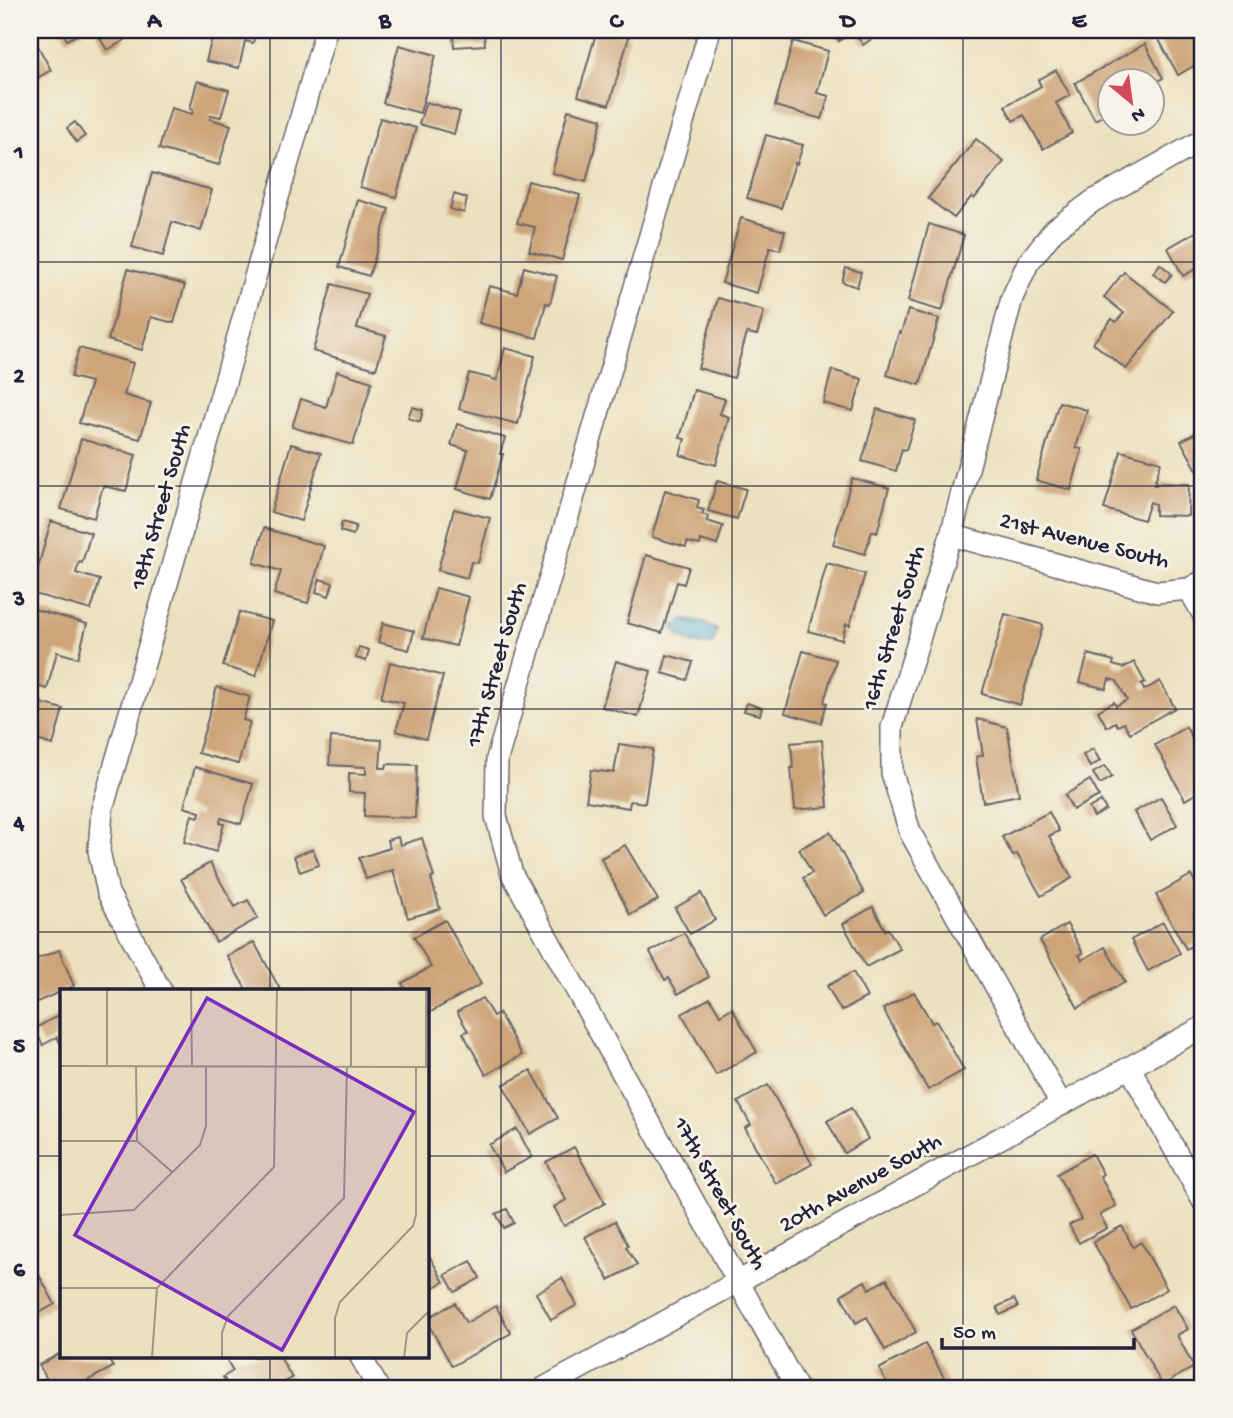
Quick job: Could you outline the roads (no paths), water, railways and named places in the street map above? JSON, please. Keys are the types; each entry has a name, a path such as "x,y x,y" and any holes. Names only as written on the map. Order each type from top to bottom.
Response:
{"street":[{"name":"18th Street South","path":"160,989 108,893 99,851 102,810 326,30"},
{"name":"17th Street South","path":"710,30 497,759 496,816 512,874 797,1388"},
{"name":"16th Street South","path":"1061,1104 910,832 892,773 891,727 951,535 1012,298 1028,263 1054,230 1093,201 1203,139"},
{"name":"21st Avenue South","path":"951,535 1157,592 1196,585"},
{"path":"1196,585 1203,614"},
{"name":"20th Avenue South","path":"544,1388 1203,1027"},
{"path":"1130,1068 1203,1201"},
{"path":"362,1358 379,1388"}],"water":[{"path":"682,620 700,621 717,630 712,645 694,644 677,635 678,631 673,629 675,624 680,625"}]}
